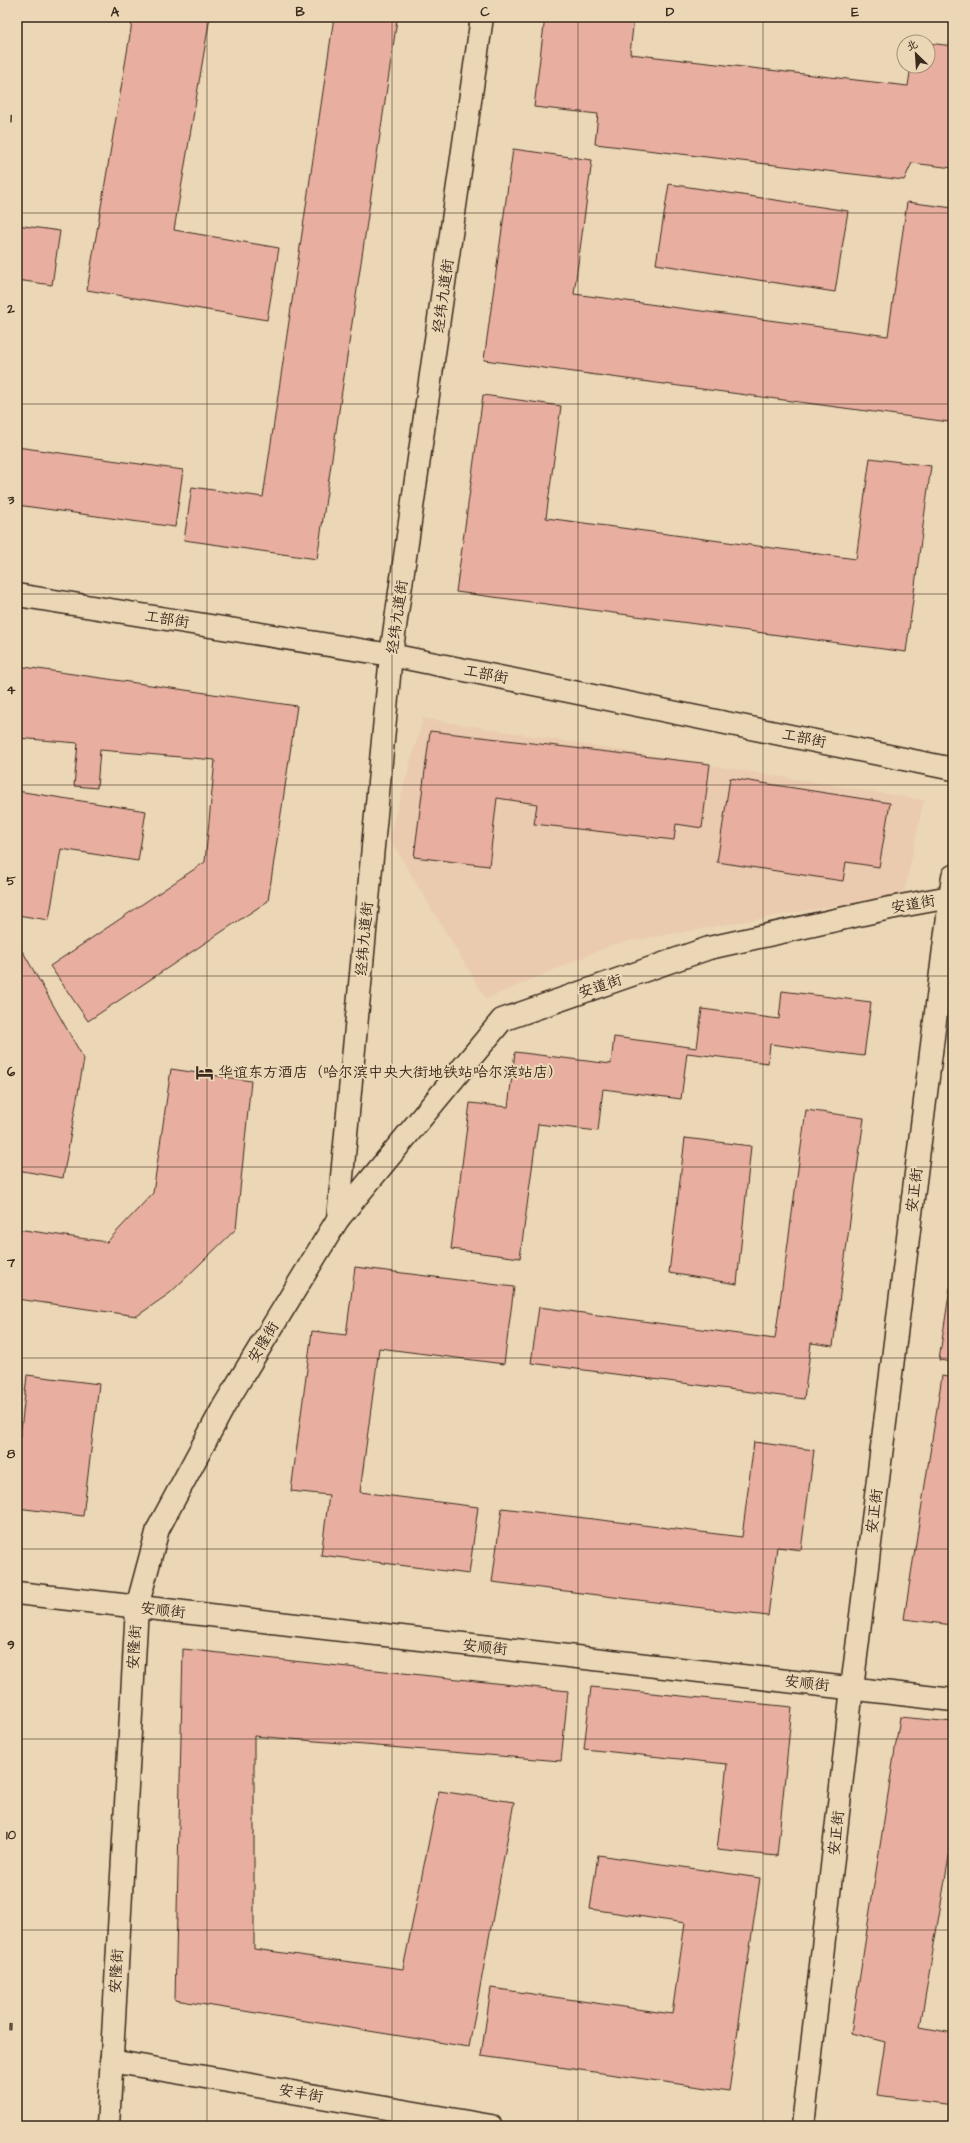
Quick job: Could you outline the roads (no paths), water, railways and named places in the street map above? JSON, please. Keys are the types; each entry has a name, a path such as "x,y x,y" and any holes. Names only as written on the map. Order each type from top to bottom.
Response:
{"street":[{"name":"经纬九道街","path":"338,1219 391,654 482,17"},
{"name":"工部街","path":"17,595 391,654 953,769"},
{"name":"安正街","path":"803,2126 852,1688 953,876"},
{"name":"安道街","path":"338,1219 502,1020 709,948 890,908 950,897"},
{"name":"安隆街","path":"108,2126 137,1607 158,1529 224,1406 338,1219"},
{"name":"安顺街","path":"17,1593 953,1700"},
{"name":"安丰街","path":"112,2061 491,2126"}],"place":[{"name":"华谊东方酒店（哈尔滨中央大街地铁站哈尔滨站店）","path":"205,1072"}]}
